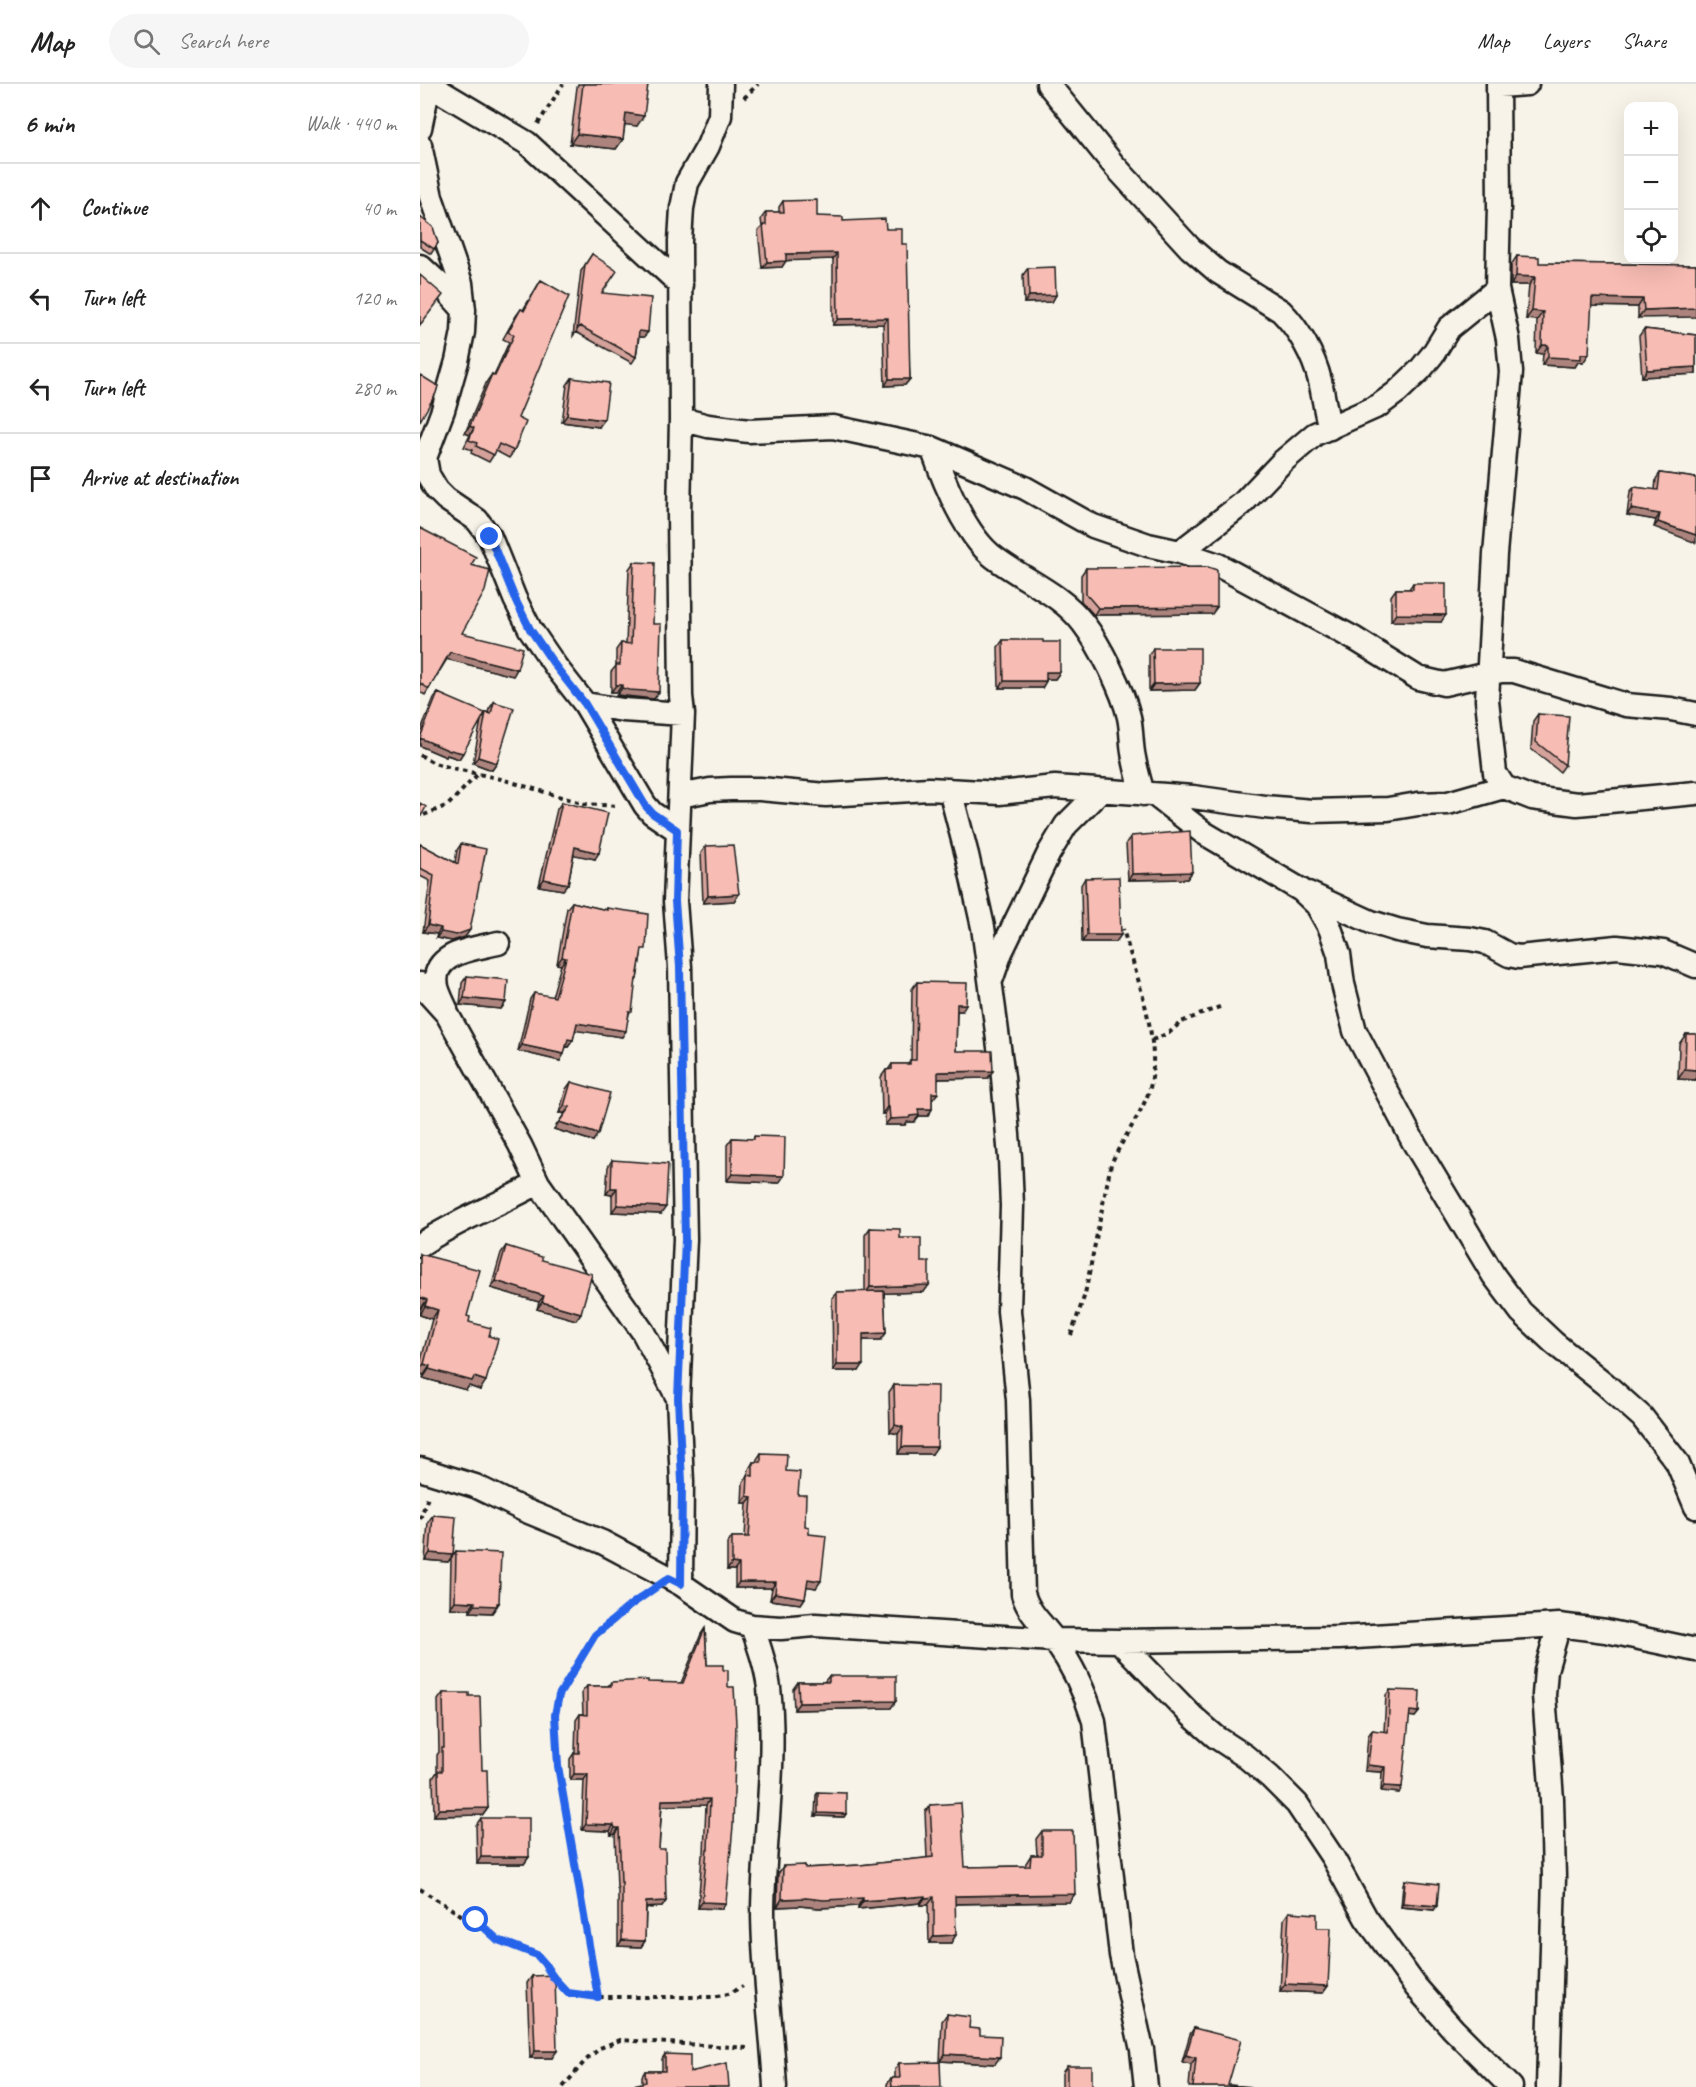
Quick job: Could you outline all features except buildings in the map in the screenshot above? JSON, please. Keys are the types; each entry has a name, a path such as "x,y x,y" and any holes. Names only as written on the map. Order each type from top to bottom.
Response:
{"street":[{"path":"675,1581 682,1482 678,1398 685,1239 680,967 675,901 683,714 679,514 680,241 682,208 687,183 708,146 720,116 722,84"},
{"path":"1049,84 1113,164 1190,248 1218,272 1281,310 1289,318 1316,367 1330,428"},
{"path":"1527,84 1498,85 1497,289 1508,339 1510,372 1495,554 1487,700 1495,773 1504,787 1532,798 1577,804 1696,792"},
{"path":"420,128 438,87 527,142 681,285"},
{"path":"420,145 434,205 461,283 464,310 463,332 457,361 443,410 425,458 428,475 437,490 477,520 490,537 530,629 585,704 645,805 652,813 677,830"},
{"path":"420,266 464,310"},
{"path":"1180,552 1242,504 1316,434 1378,406 1397,392 1433,354 1449,328 1497,289"},
{"path":"681,419 708,426 749,431 833,427 932,448 1025,488 1093,526 1218,565 1354,639 1418,678 1444,684 1501,671 1514,671 1626,705 1671,708 1696,714"},
{"path":"932,448 940,470 976,540 994,557 1066,606 1083,623 1119,688 1129,716 1134,758 1149,794 1213,839 1301,890 1380,925 1427,936 1485,942 1509,955 1519,957 1617,947 1663,952 1696,966"},
{"path":"585,704 623,710 683,714"},
{"path":"680,796 710,790 731,789 760,789 826,795 950,790 999,793 1055,787 1193,797 1312,811 1388,809 1418,804 1448,803 1504,787"},
{"path":"950,790 983,927 1003,1077 1012,1206 1009,1311 1018,1400 1023,1594 1026,1605 1054,1640 1084,1690 1094,1721 1120,1954 1142,2050 1145,2086"},
{"path":"991,985 1001,952 1048,853 1066,825 1100,790"},
{"path":"1301,890 1317,905 1330,928 1339,954 1343,984 1355,1031 1413,1141 1494,1276 1521,1312 1554,1344 1605,1383 1642,1417 1677,1462 1696,1507"},
{"path":"498,943 459,952 448,957 441,964 437,973 437,986 447,1014 520,1145 538,1183 643,1332 678,1398"},
{"path":"420,984 447,1014"},
{"path":"420,1245 436,1234 538,1183"},
{"path":"420,1469 475,1486 524,1510 602,1542 675,1581 735,1621 752,1626 836,1626 1054,1640 1119,1641 1340,1638 1559,1625 1606,1631 1696,1650"},
{"path":"1548,2087 1554,1877 1552,1799 1544,1695 1546,1670 1559,1625"},
{"path":"752,1626 763,1658 769,1688 770,1745 763,1912 775,2087"},
{"path":"1119,1641 1192,1716 1216,1737 1245,1756 1297,1804 1333,1858 1366,1918 1416,1987 1453,2029 1511,2087"}],"path":[{"path":"527,142 563,84"},
{"path":"420,755 434,763 501,779 585,804 645,805"},
{"path":"424,815 448,806 477,774"},
{"path":"1071,1335 1085,1294 1111,1164 1146,1098 1153,1066 1149,1024 1123,929"},
{"path":"1152,1040 1169,1033 1187,1019 1222,1006"},
{"path":"598,1997 558,1766 555,1715 559,1695 595,1635 632,1604 675,1581"},
{"path":"420,1889 461,1914 476,1920 498,1940 537,1955 568,1993 598,1997 713,1996 735,1991 767,1971"},
{"path":"563,2087 585,2061 600,2048 620,2040 719,2048 773,2048"}],"route":[{"path":"476,1920 498,1940 515,1948 533,1952 541,1958 549,1972 568,1993 598,1997 558,1766 555,1715 559,1695 595,1635 632,1604 669,1578 681,1584 683,1528 678,1398 685,1239 680,967 675,901 677,830 652,813 645,805 585,704 530,629 490,537"}]}
